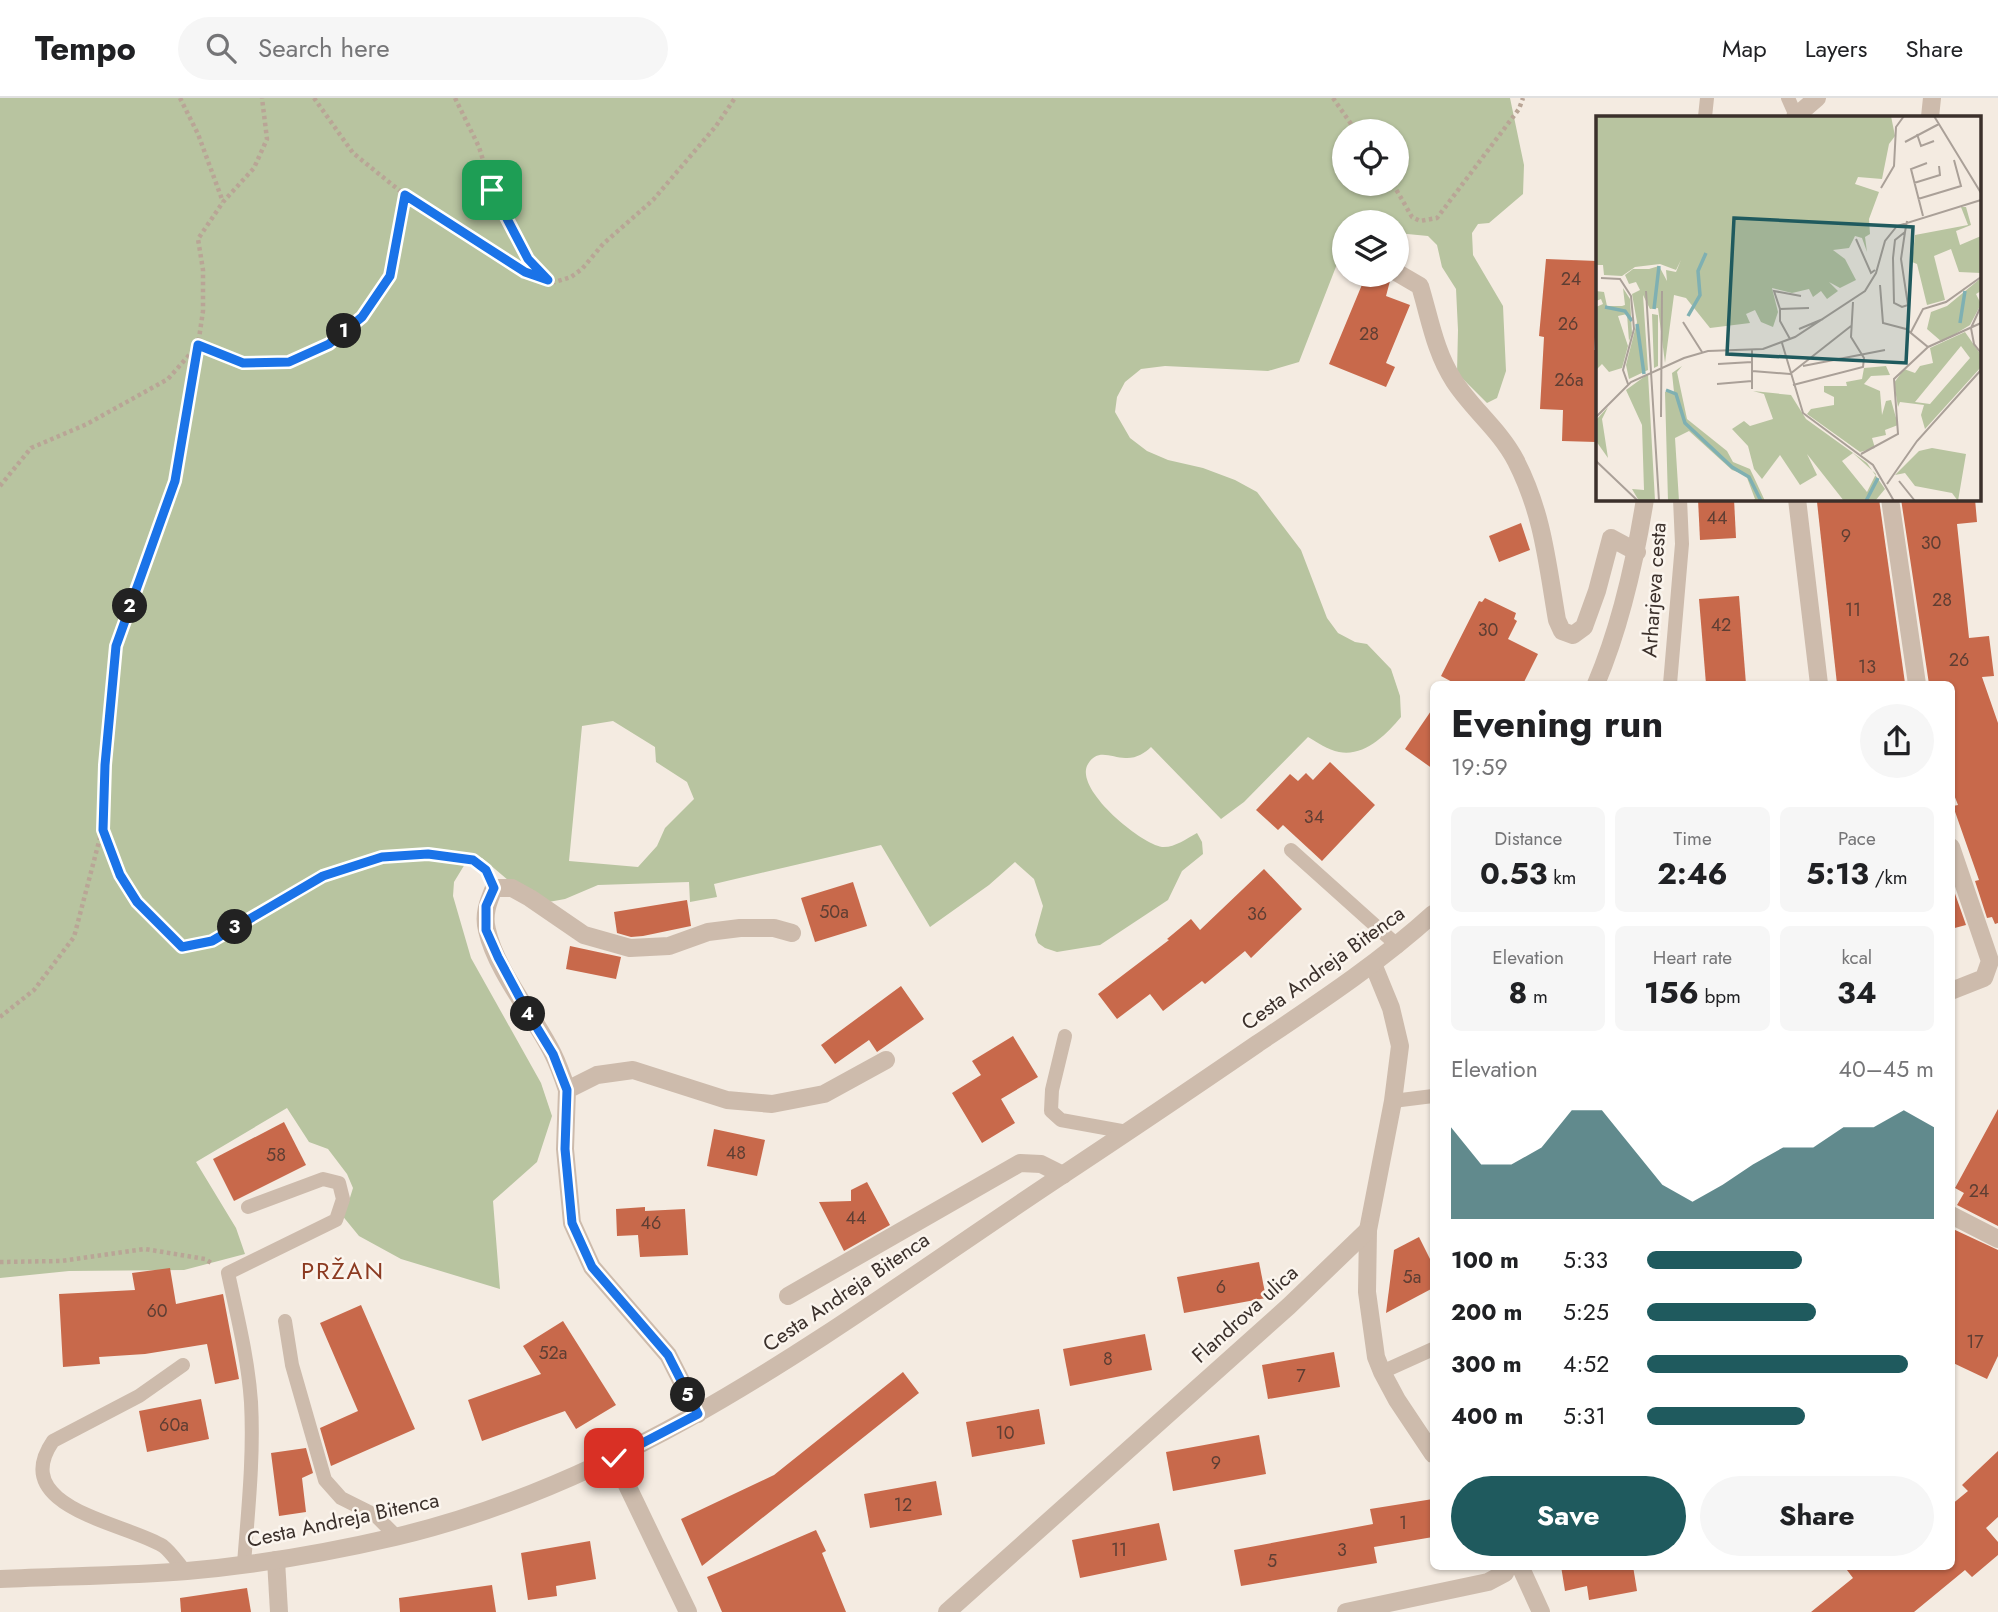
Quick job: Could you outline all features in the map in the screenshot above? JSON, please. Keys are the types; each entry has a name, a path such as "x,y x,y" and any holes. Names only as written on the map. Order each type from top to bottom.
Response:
{"street":[{"path":"1796,116 1817,98"},
{"path":"1930,116 1933,98"},
{"path":"1409,280 1419,286 1441,360 1455,384 1488,420 1515,458 1532,497 1546,546 1557,620 1562,631 1573,635 1584,627 1611,538 1637,552"},
{"path":"1597,681 1617,627 1637,552 1645,500"},
{"path":"1797,500 1819,681"},
{"path":"1890,500 1917,681"},
{"path":"1955,859 1990,961 1984,978 1955,989"},
{"path":"698,1414 668,1355 592,1267 572,1223 565,1149 567,1090 553,1054 528,1013 486,930 486,906 494,888 512,888 584,935 630,948 669,946 708,932 740,928 774,928 792,933"},
{"name":"Cesta Andreja Bitenca","path":"0,1579 185,1571 276,1560 396,1536 490,1508 541,1490 614,1458 698,1414 803,1348 1373,964 1430,917"},
{"path":"1373,964 1397,1026 1400,1046 1393,1101 1368,1230 1367,1292 1376,1357 1397,1400 1430,1450"},
{"path":"567,1090 597,1074 634,1070 727,1100 772,1104 824,1094 886,1060"},
{"name":"Cesta Andreja Bitenca","path":"788,1296 1020,1163 1041,1164 1063,1175"},
{"path":"1955,1217 1998,1239"},
{"name":"Flandrova ulica","path":"947,1612 1289,1306 1368,1230"},
{"path":"614,1458 688,1612"},
{"path":"276,1560 279,1612"},
{"path":"1346,1612 1488,1582 1506,1570"},
{"path":"1522,1570 1541,1612"}],"lane":[{"path":"1705,116 1707,98"},
{"path":"1788,98 1795,116"},
{"name":"Arharjeva cesta","path":"1670,681 1682,544 1681,500"},
{"path":"1291,850 1398,946"},
{"path":"1065,1036 1052,1090 1051,1111 1061,1120 1127,1132"},
{"path":"1393,1101 1430,1096"},
{"path":"244,1564 250,1491 251,1402 228,1273 336,1220 343,1199 339,1183 323,1179 248,1207"},
{"path":"285,1321 292,1365 325,1480 341,1498 375,1516 396,1536"},
{"path":"1382,1372 1430,1350"},
{"path":"183,1365 139,1396 53,1441 44,1453 42,1468 49,1488 71,1508 165,1547 185,1571"}],"path":[{"path":"180,98 198,134 223,202"},
{"path":"0,1017 34,990 74,937 103,830 105,765 116,646 175,481 203,310 203,270 198,239 223,202 254,168 267,139 262,98"},
{"path":"313,98 353,153 405,195 525,272 555,282 571,277 582,269 603,244 639,213 696,151 736,98"},
{"path":"455,98 479,147 491,186 528,259 548,280"},
{"path":"1333,98 1348,119"},
{"path":"1400,196 1412,217 1420,221 1437,218 1519,109 1523,98"},
{"path":"198,345 243,363 289,362 329,344 362,317 390,276 405,195"},
{"path":"0,486 31,448 87,424 168,379 198,345"},
{"path":"103,830 120,875 137,902 182,947 212,941 323,876 382,857 428,854 473,860 486,870 494,888"},
{"path":"0,1262 61,1261 145,1249 205,1259 228,1273"}],"green space":[{"path":"0,98 1510,98 1524,165 1523,194 1489,223 1478,224 1472,233 1473,255 1503,306 1506,371 1497,398 1487,403 1457,373 1456,289 1442,267 1437,245 1428,236 1409,234 1409,210 1332,210 1332,277 1299,362 1268,371 1165,366 1141,369 1125,382 1117,397 1115,412 1130,438 1147,451 1168,460 1203,468 1257,492 1301,550 1327,618 1338,633 1355,642 1367,644 1391,669 1400,696 1401,717 1374,743 1348,753 1331,750 1308,737 1244,802 1221,819 1151,747 1134,757 1096,756 1088,764 1086,774 1090,787 1111,813 1139,836 1162,847 1175,845 1197,833 1202,842 1203,854 1182,871 1168,900 1100,945 1057,952 1038,943 1035,935 1043,906 1034,879 1015,862 989,885 930,927 881,845 714,884 717,897 690,902 689,882 598,885 565,899 543,903 528,897 482,858 468,859 454,882 453,896 471,958 541,1083 552,1116 537,1162 493,1201 500,1289 401,1259 359,1236 341,1214 348,1204 353,1188 347,1174 328,1149 309,1142 287,1108 196,1162 236,1228 245,1254 184,1270 69,1271 0,1278","holes":["613,721 655,747 656,762 687,782 694,799 665,828 657,846 638,867 569,861 582,726"]}],"building":[{"path":"1546,259 1596,261 1596,442 1562,441 1563,410 1540,409 1544,337 1539,336"},
{"path":"1361,287 1388,287 1386,296 1410,305 1386,363 1395,367 1386,387 1329,364"},
{"path":"1698,500 1734,500 1736,538 1700,540"},
{"path":"1879,500 1905,681 1837,681 1817,502"},
{"path":"1901,500 1975,500 1977,522 1957,524 1969,638 1989,636 1994,676 1982,677 1998,723 1998,923 1995,924 1992,917 1987,918 1975,881 1979,880 1955,812 1955,806 1958,805 1955,797 1955,681 1929,681"},
{"path":"1521,523 1530,550 1499,562 1489,536"},
{"path":"1739,596 1746,681 1706,681 1699,599"},
{"path":"1485,598 1516,613 1514,619 1517,621 1508,639 1538,654 1524,681 1450,681 1441,676 1479,601 1482,602"},
{"path":"1430,712 1430,767 1405,749"},
{"path":"1330,762 1375,805 1322,861 1283,825 1278,830 1256,810 1290,774 1298,781 1306,773 1313,780"},
{"path":"1264,869 1302,909 1251,958 1245,951 1205,984 1202,981 1163,1011 1150,994 1117,1019 1098,994 1169,940 1167,939 1191,919 1200,930"},
{"path":"853,882 867,926 815,942 801,898"},
{"path":"1955,894 1966,925 1955,928"},
{"path":"687,900 691,926 643,936 631,937 617,933 614,912"},
{"path":"570,946 621,957 616,979 566,969"},
{"path":"901,986 924,1019 877,1052 869,1040 835,1064 821,1045"},
{"path":"1013,1036 1038,1077 1001,1099 1015,1123 982,1143 952,1093 981,1075 972,1061"},
{"path":"1998,1109 1998,1226 1957,1205 1964,1193 1955,1188"},
{"path":"284,1122 306,1165 234,1201 213,1159"},
{"path":"714,1129 765,1140 757,1176 707,1166"},
{"path":"867,1182 890,1225 844,1251 819,1202 851,1201 851,1190"},
{"path":"645,1207 645,1211 685,1209 688,1255 640,1257 638,1235 617,1236 616,1209"},
{"path":"1955,1230 1998,1250 1998,1356 1987,1379 1955,1364"},
{"path":"1419,1237 1430,1259 1430,1290 1386,1313 1394,1250"},
{"path":"1259,1262 1266,1298 1184,1313 1177,1277"},
{"path":"170,1268 176,1304 223,1294 239,1379 215,1384 207,1344 145,1354 99,1357 100,1364 63,1367 59,1294 135,1290 132,1273"},
{"path":"361,1305 415,1429 331,1466 320,1428 358,1411 320,1323"},
{"path":"563,1321 616,1405 576,1429 565,1411 482,1441 468,1400 541,1374 523,1346"},
{"path":"1145,1334 1152,1370 1070,1386 1063,1349"},
{"path":"1334,1352 1340,1387 1268,1399 1262,1365"},
{"path":"903,1372 919,1393 702,1566 681,1519 774,1475"},
{"path":"201,1399 209,1439 147,1452 139,1411"},
{"path":"1039,1409 1045,1444 972,1457 966,1422"},
{"path":"1259,1435 1266,1474 1173,1491 1166,1452"},
{"path":"306,1448 313,1473 302,1478 306,1512 279,1516 271,1453"},
{"path":"1998,1451 1998,1517 1986,1528 1998,1542 1998,1555 1972,1577 1965,1570 1914,1612 1811,1612 1853,1578 1847,1570 1955,1570 1955,1502 1968,1491 1962,1485"},
{"path":"936,1481 942,1515 870,1528 864,1494"},
{"path":"1430,1499 1430,1538 1374,1547 1377,1563 1241,1586 1234,1550 1373,1524 1370,1509"},
{"path":"1159,1523 1167,1560 1080,1578 1072,1540"},
{"path":"816,1530 826,1551 822,1553 846,1612 722,1612 707,1577"},
{"path":"590,1541 596,1579 556,1586 557,1596 528,1600 521,1553"},
{"path":"1562,1570 1634,1570 1637,1591 1589,1600 1587,1586 1565,1591"},
{"path":"492,1585 496,1612 400,1612 399,1598"},
{"path":"247,1588 251,1612 181,1612 180,1598"}],"district":[{"name":"PRŽAN","path":"343,1271"}],"route":[{"path":"492,190 528,259 548,280 525,272 405,195 390,276 362,317 329,344 289,362 243,363 198,345 175,481 116,646 105,765 103,830 120,875 137,902 182,947 212,941 323,876 382,857 428,854 473,860 486,870 494,888 486,906 486,930 528,1013 553,1054 567,1090 565,1149 572,1223 592,1267 668,1355 698,1414 614,1458"}]}
